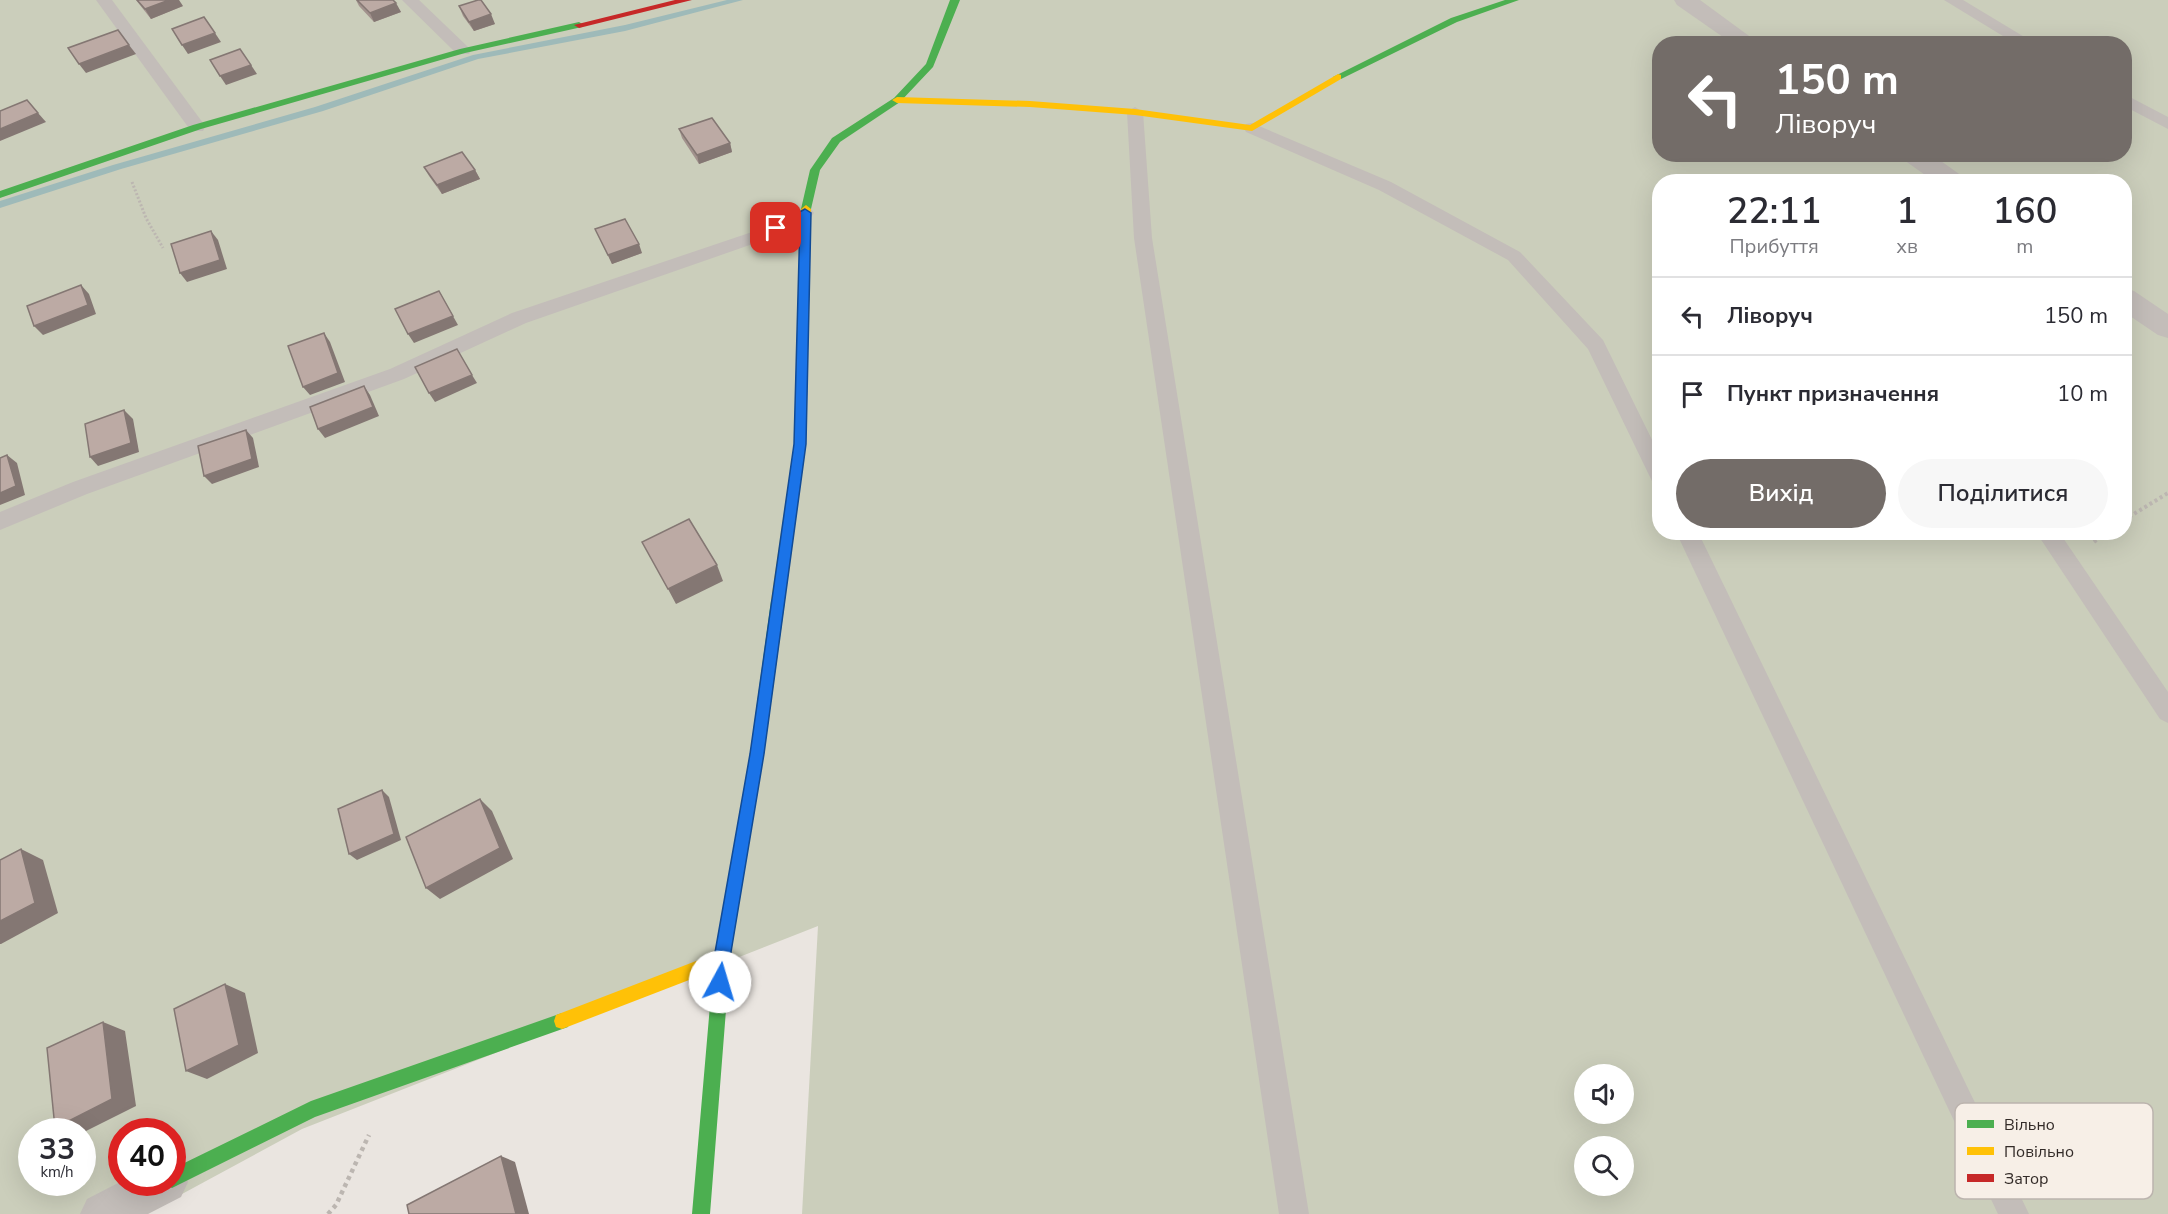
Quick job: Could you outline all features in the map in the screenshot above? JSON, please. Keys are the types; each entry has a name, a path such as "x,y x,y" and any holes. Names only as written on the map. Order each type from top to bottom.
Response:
{"street":[{"path":"0,195 197,127 463,51 687,0"},
{"path":"701,1214 722,958 757,754 800,444 805,213 815,170 836,140 897,100 930,65 955,0"},
{"path":"897,100 1030,104 1136,112 1252,128 1340,75 1454,20 1514,0"},
{"path":"1685,0 1737,36"},
{"path":"1924,162 1942,174"},
{"path":"2132,303 2168,328"},
{"path":"186,1172 311,1110 514,1040 722,958"},
{"path":"102,1214 138,1196"}],"lane":[{"path":"104,0 197,127"},
{"path":"410,0 463,51"},
{"path":"1952,0 2014,36"},
{"path":"2132,104 2168,124"},
{"path":"1136,112 1143,238 1294,1214"},
{"path":"1252,128 1384,186 1514,256 1596,345 1652,461"},
{"path":"0,521 80,488 397,374 519,318 761,235 805,213"},
{"path":"1691,540 1961,1103"},
{"path":"2052,540 2168,712"},
{"path":"2007,1199 2014,1214"}],"path":[{"path":"130,174 135,195 163,248"},
{"path":"2132,515 2168,493"}],"green space":[{"path":"0,0 2168,0 2168,1214 802,1214 818,926 302,1129 186,1192 186,1118 108,1118 108,1196 178,1196 145,1214 0,1214"}],"building":[{"path":"137,0 169,0 145,9"},
{"path":"357,0 393,0 396,3 370,13"},
{"path":"481,0 491,14 469,22 459,6"},
{"path":"204,17 215,33 182,45 172,29"},
{"path":"118,30 129,45 79,64 68,48"},
{"path":"240,49 251,65 220,76 210,60"},
{"path":"27,100 38,113 0,129 0,111"},
{"path":"712,118 730,143 697,155 679,129"},
{"path":"462,152 475,170 437,185 424,167"},
{"path":"625,219 639,244 608,255 595,229"},
{"path":"211,231 220,260 180,273 171,244"},
{"path":"81,285 88,305 34,326 27,306"},
{"path":"439,291 453,316 408,334 395,309"},
{"path":"324,333 338,373 303,387 288,346"},
{"path":"457,349 472,375 429,393 415,367"},
{"path":"364,386 373,407 318,429 310,407"},
{"path":"124,410 131,443 90,457 85,424"},
{"path":"246,430 252,459 204,476 198,446"},
{"path":"7,455 16,486 0,493 0,458"},
{"path":"689,519 717,565 668,589 642,542"},
{"path":"382,790 394,834 349,854 338,809"},
{"path":"480,799 500,848 426,888 406,837"},
{"path":"21,849 35,903 0,921 0,860"},
{"path":"225,984 239,1045 186,1071 174,1009"},
{"path":"103,1022 112,1099 75,1118 54,1118 47,1048"},
{"path":"501,1156 516,1214 409,1214 407,1205"}],"waterway":[{"path":"0,205 117,167 319,109 476,57 625,28 738,0"}],"traffic: fast":[{"path":"806,209 815,170 836,140 897,100 930,65 955,0"},
{"path":"1338,77 1454,20 1514,0"},
{"path":"0,195 197,127 463,51 579,25"},
{"path":"701,1214 722,959 757,754 778,601"},
{"path":"186,1172 311,1110 562,1021"}],"traffic: slow":[{"path":"897,100 1030,104 1135,112 1252,128 1338,77"},
{"path":"778,601 800,444 806,209"},
{"path":"562,1021 722,959"}],"traffic: jam":[{"path":"579,25 687,0"}],"route":[{"path":"720,982 722,958 757,754 800,444 805,213 776,228"}]}
